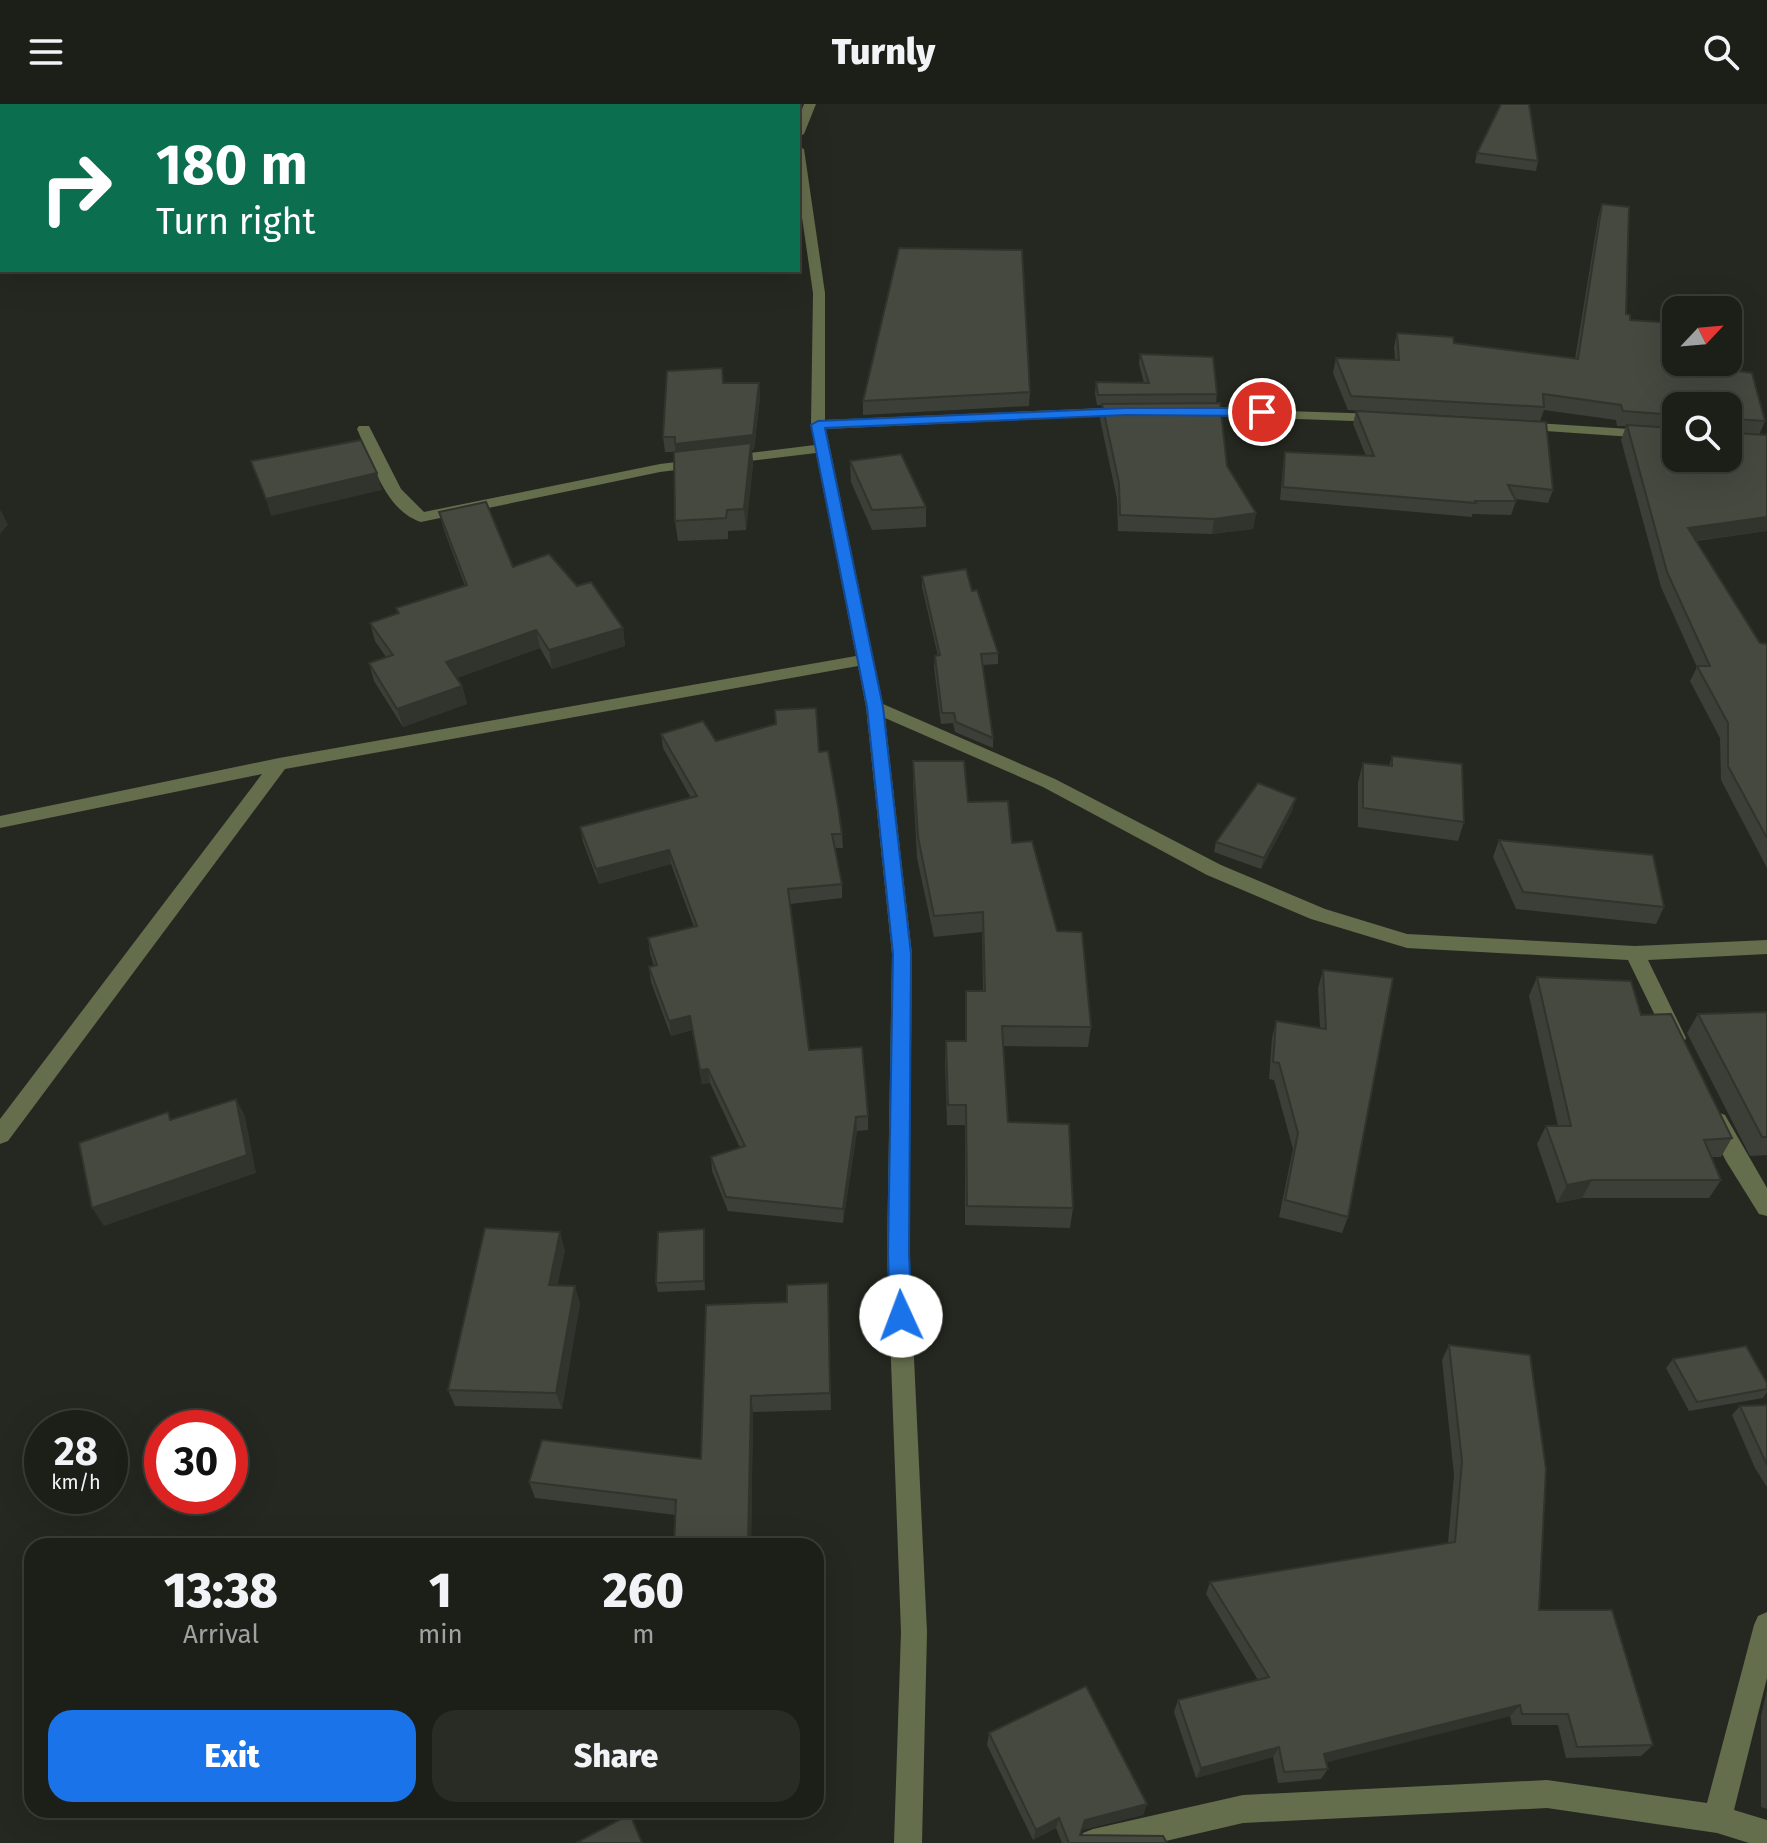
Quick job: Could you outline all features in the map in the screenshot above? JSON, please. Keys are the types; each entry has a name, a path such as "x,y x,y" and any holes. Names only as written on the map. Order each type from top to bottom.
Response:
{"street":[{"path":"800,129 810,104"},
{"path":"800,163 819,293 818,425 875,707 902,954 898,1253 914,1632 908,1843"},
{"path":"818,425 1141,411"},
{"path":"1171,412 1398,419"},
{"path":"1505,425 1662,435"},
{"path":"364,429 398,494 410,512 421,517 660,468 822,448"},
{"path":"0,822 279,764 864,660"},
{"path":"875,707 1049,783 1214,870 1318,914 1407,941 1635,953 1767,947"},
{"path":"0,1135 279,764"},
{"path":"1635,953 1688,1061"},
{"path":"1708,1101 1734,1155 1767,1207"},
{"path":"1717,1819 1767,1625"},
{"path":"1093,1843 1243,1809 1547,1794 1717,1819 1767,1834"}],"building":[{"path":"1501,104 1529,104 1538,161 1477,153"},
{"path":"1602,204 1629,207 1626,314 1630,315 1630,320 1662,322 1662,376 1742,376 1742,372 1752,373 1765,421 1742,420 1742,392 1662,392 1662,414 1623,411 1621,405 1543,394 1544,407 1351,396 1336,358 1399,360 1397,333 1453,337 1454,343 1578,359"},
{"path":"899,248 1022,250 1030,392 863,401"},
{"path":"1140,354 1213,357 1217,394 1098,395 1096,382 1149,383"},
{"path":"722,368 723,383 759,383 753,435 675,444 675,437 663,437 667,371"},
{"path":"1220,403 1227,466 1256,513 1214,519 1120,515 1119,483 1102,404"},
{"path":"1356,411 1546,422 1553,490 1508,485 1516,501 1476,503 1283,487 1285,452 1374,456"},
{"path":"1627,425 1662,427 1662,472 1742,472 1742,433 1767,435 1767,517 1688,528 1760,643 1767,644 1767,838 1728,766 1728,723 1697,666 1710,666 1667,572"},
{"path":"361,440 377,473 266,499 251,461"},
{"path":"751,443 744,509 727,510 726,518 675,521 674,452"},
{"path":"901,454 926,507 872,510 850,461"},
{"path":"486,502 513,567 549,554 577,586 591,582 623,628 549,650 536,630 446,662 462,686 397,709 369,663 393,655 370,623 399,613 396,608 467,585 439,512"},
{"path":"966,569 972,591 977,590 998,653 981,654 993,738 956,722 954,713 942,713 935,656 940,655 922,576"},
{"path":"816,708 819,752 828,751 838,806 842,834 832,834 842,884 788,889 809,1050 862,1047 868,1116 856,1117 843,1209 726,1197 711,1157 745,1146 708,1069 700,1070 690,1016 669,1021 649,967 657,965 648,938 697,926 669,850 596,869 580,827 697,796 661,734 703,721 716,741 776,724 775,710"},
{"path":"1392,756 1462,764 1464,822 1363,808 1363,763 1392,766"},
{"path":"913,761 964,761 968,802 1008,801 1012,843 1032,841 1057,931 1082,932 1091,1027 1002,1026 1008,1122 1069,1124 1073,1208 967,1206 966,1105 948,1105 946,1041 966,1041 966,991 985,991 983,912 934,916 918,837"},
{"path":"1258,783 1296,798 1264,858 1216,842"},
{"path":"1499,840 1653,855 1664,907 1523,892"},
{"path":"1323,970 1393,978 1348,1217 1285,1200 1298,1133 1279,1063 1273,1062 1276,1021 1326,1029"},
{"path":"1537,977 1631,981 1641,1015 1671,1014 1732,1138 1704,1140 1721,1180 1592,1180 1567,1185 1546,1126 1571,1126"},
{"path":"1767,1012 1767,1137 1762,1137 1698,1014"},
{"path":"236,1099 247,1155 92,1208 79,1143 168,1112 170,1120"},
{"path":"485,1228 560,1232 549,1285 575,1286 556,1393 448,1390"},
{"path":"704,1229 704,1281 656,1283 658,1232"},
{"path":"828,1283 830,1393 751,1396 748,1538 674,1538 676,1500 529,1482 542,1440 701,1459 706,1305 787,1302 787,1285"},
{"path":"1449,1345 1530,1355 1546,1469 1539,1610 1612,1610 1653,1745 1577,1747 1568,1714 1522,1714 1520,1705 1324,1754 1328,1769 1284,1772 1279,1747 1201,1768 1178,1700 1269,1677 1210,1582 1455,1542 1462,1461"},
{"path":"1746,1346 1767,1383 1767,1389 1697,1402 1673,1359"},
{"path":"1767,1405 1767,1465 1740,1406"},
{"path":"1086,1686 1147,1804 1085,1820 1080,1835 1163,1836 1167,1843 1069,1843 1059,1818 1036,1830 989,1733"},
{"path":"623,1818 632,1818 642,1843 576,1843"}],"route":[{"path":"901,1316 898,1253 902,954 875,707 818,425 1126,411 1262,412"}]}
